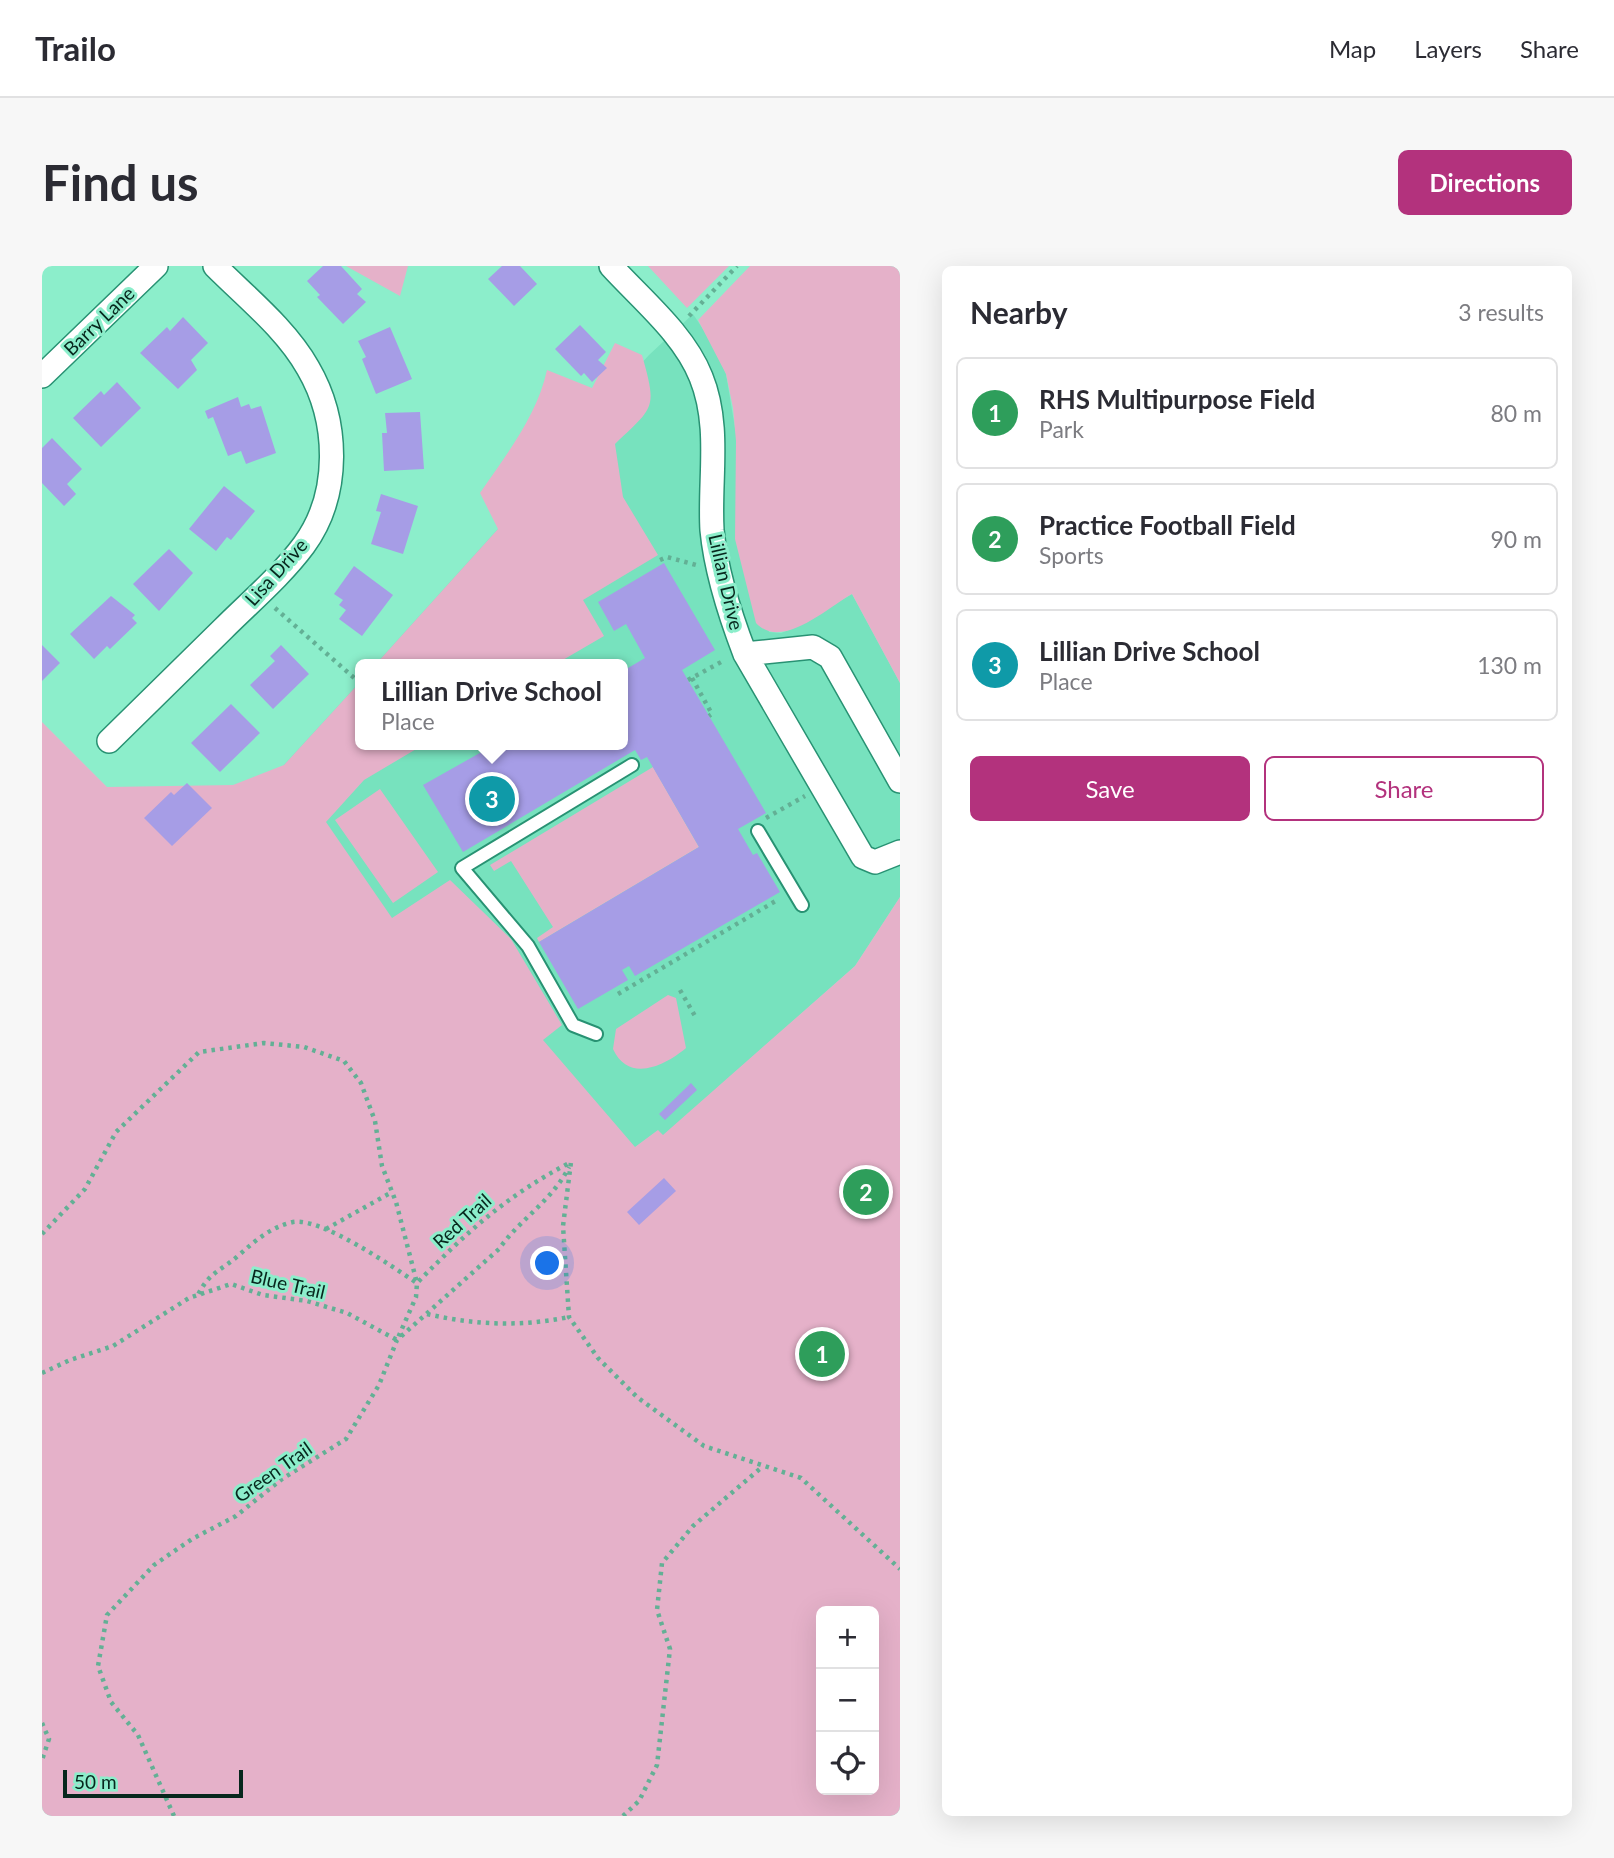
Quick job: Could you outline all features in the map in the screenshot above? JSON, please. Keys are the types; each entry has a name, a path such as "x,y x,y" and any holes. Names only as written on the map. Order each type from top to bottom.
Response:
{"street":[{"name":"Barry Lane","path":"42,376 156,266"},
{"name":"Lisa Drive","path":"109,741 288,566 316,524 330,478 329,422 321,393 300,355 215,266"},
{"name":"Lillian Drive","path":"611,266 678,340 693,361 707,394 713,427 712,531 731,618 736,656 863,857 875,862 900,852"},
{"path":"736,656 813,648 822,650 830,657 900,781"}],"lane":[{"path":"596,1034 573,1025 528,946 462,868 632,765"},
{"path":"758,831 802,905"}],"path":[{"path":"688,317 737,266"},
{"path":"660,560 667,556 701,567"},
{"path":"259,594 355,679"},
{"path":"709,716 712,715 690,679 736,656"},
{"path":"765,818 805,796"},
{"path":"618,995 780,899"},
{"path":"680,990 695,1016"},
{"name":"Red Trail","path":"42,1234 85,1189 117,1132 199,1052 264,1043 304,1047 344,1060 361,1083 375,1121 382,1166 392,1192 417,1283"},
{"path":"571,1162 563,1226 569,1317 598,1358 637,1397 704,1446 801,1478 900,1569"},
{"name":"Red Trail","path":"417,1283 470,1229 513,1195 571,1162"},
{"name":"Green Trail","path":"174,1816 138,1735 111,1702 98,1667 107,1615 154,1565 192,1539 236,1516 282,1479 346,1440 379,1385 397,1340 499,1249 511,1233 560,1186 571,1162"},
{"path":"325,1229 392,1192"},
{"path":"198,1295 207,1277 264,1233 296,1222 325,1229 417,1283 416,1297 397,1340"},
{"name":"Blue Trail","path":"42,1373 70,1360 114,1346 198,1295 231,1284 263,1295 307,1301 347,1313 397,1340"},
{"path":"426,1314 463,1322 517,1326 569,1317"},
{"path":"623,1816 639,1801 657,1765 670,1649 657,1610 662,1563 693,1526 762,1467"},
{"path":"42,1723 49,1739 42,1760"}],"shaded area":[{"path":"346,266 408,266 400,296"},
{"path":"648,266 729,266 687,308"},
{"path":"750,266 900,266 900,683 852,594 791,630 767,630 756,623 735,539 736,441 733,408 726,374 698,320"},
{"path":"693,314 713,344 726,374 769,632 781,633 794,628 852,594 900,683 900,897 855,966 663,1136 657,1131 589,1182 244,803 284,765 355,688 355,750 628,750 628,659 381,659 498,529 571,440 649,355"},
{"path":"615,343 642,355 650,386 649,406 638,422 615,444 623,497 658,555 583,600 604,636 565,659 381,659 498,529 480,493 528,419 547,370 592,388"},
{"path":"355,688 355,750 415,750 364,780 326,822 392,918 450,880 511,939 562,1025 543,1040 635,1147 658,1130 663,1135 855,966 900,897 900,1816 42,1816 42,722 107,787 233,785 284,765"},
{"path":"653,767 699,847 539,942 537,938 553,927 511,861 494,871 490,865"},
{"path":"380,789 438,872 393,903 335,820"},
{"path":"668,995 676,998 686,1048 658,1065 638,1069 628,1066 613,1049 616,1029"}],"building":[{"path":"323,266 341,266 362,289 357,294 366,302 343,324 317,297 320,295 307,281"},
{"path":"502,266 520,266 537,284 514,306 488,279"},
{"path":"183,317 208,343 191,360 197,370 178,389 140,353 167,327 170,331"},
{"path":"580,325 606,352 598,360 607,368 592,382 584,373 581,376 555,349"},
{"path":"390,327 412,379 376,394 362,359 366,357 358,341"},
{"path":"117,382 141,408 101,447 73,418 101,391 104,395"},
{"path":"238,397 241,407 249,404 251,409 261,406 276,453 246,464 241,451 228,456 213,417 208,419 205,411"},
{"path":"420,412 424,469 384,471 382,433 387,433 385,413"},
{"path":"52,438 82,469 67,484 76,494 64,506 42,483 42,448"},
{"path":"224,486 255,511 231,540 227,537 216,551 189,529"},
{"path":"381,494 418,506 403,554 371,544 381,512 376,511"},
{"path":"169,549 193,573 159,611 133,584"},
{"path":"664,563 715,650 682,670 766,813 738,829 753,855 757,853 780,892 635,976 629,966 622,970 628,980 578,1009 539,942 699,847 647,757 641,760 635,750 463,852 423,785 485,750 628,750 628,668 645,658 626,624 614,631 598,602"},
{"path":"354,566 393,595 362,636 339,619 346,610 339,605 343,600 334,594"},
{"path":"111,596 135,615 132,618 137,623 110,649 107,646 94,659 70,634"},
{"path":"42,645 60,663 42,681"},
{"path":"281,645 309,674 273,709 250,685 275,661 270,656"},
{"path":"231,704 260,733 220,772 191,743"},
{"path":"187,783 212,808 172,846 144,818 171,792 174,795"},
{"path":"691,1083 697,1090 665,1120 659,1114"},
{"path":"664,1178 676,1191 639,1225 627,1212"}],"place":[{"name":"Lillian Drive School","path":"492,799"},
{"name":"Practice Football Field","path":"866,1192"},
{"name":"RHS Multipurpose Field","path":"822,1354"}]}
